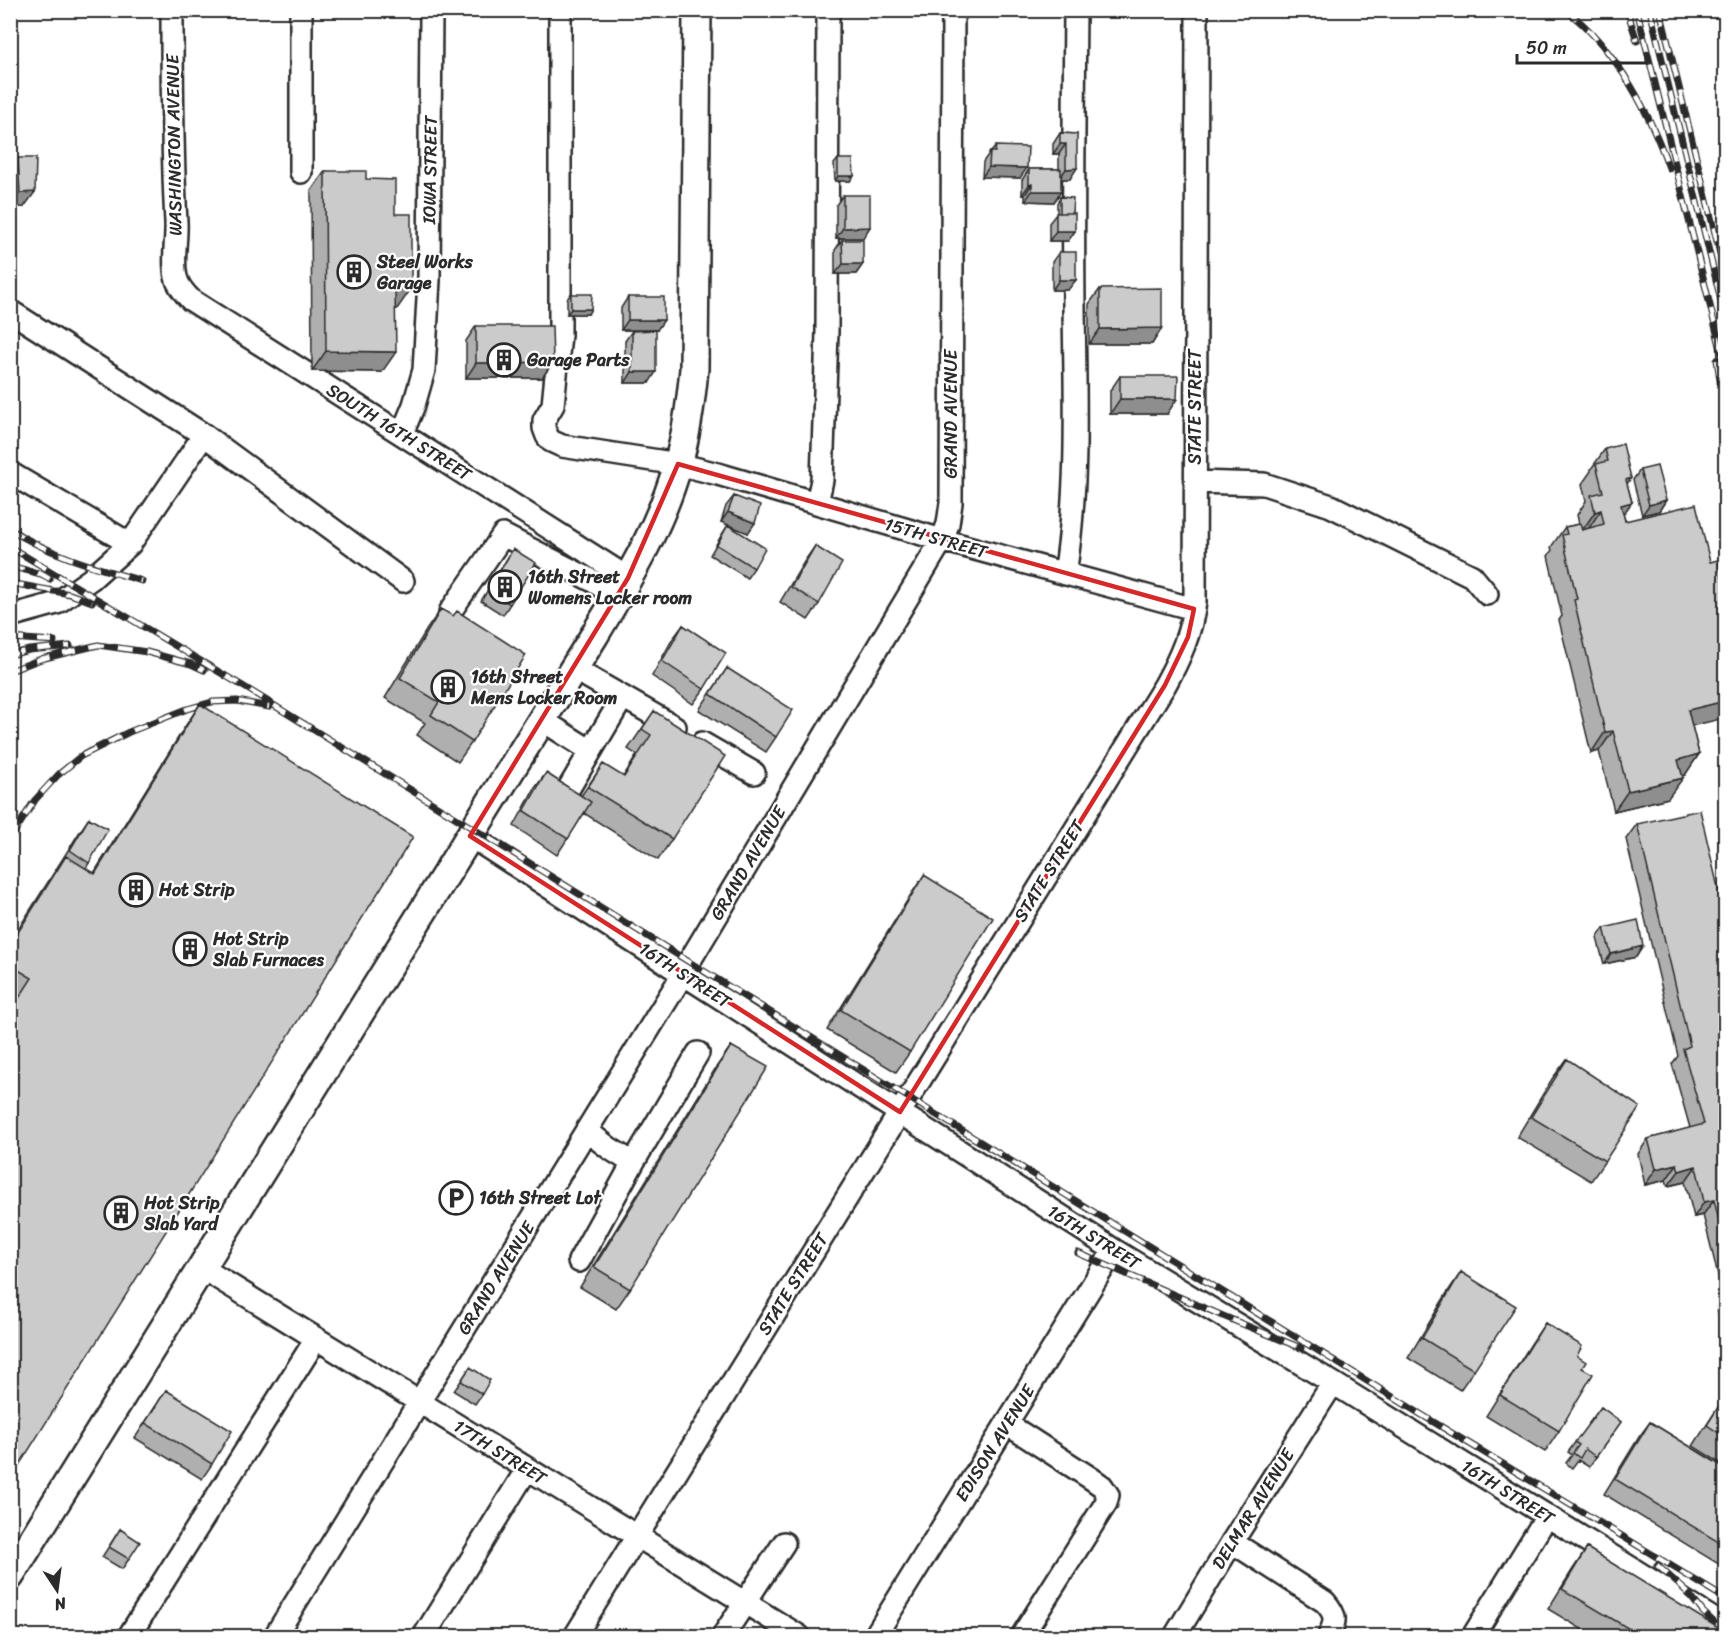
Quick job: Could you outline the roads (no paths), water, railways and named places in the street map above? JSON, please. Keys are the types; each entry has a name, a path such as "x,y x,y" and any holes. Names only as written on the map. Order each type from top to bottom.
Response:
{"main road":[{"path":"10,1576 574,669 651,535 667,498 678,464 689,415 694,369 697,10"}],"street":[{"name":"WASHINGTON AVENUE","path":"172,10 172,132 176,234 174,267 177,280"},
{"path":"301,10 301,172"},
{"name":"IOWA STREET","path":"402,434 414,405 424,370 429,280 431,10"},
{"name":"15TH STREET","path":"560,10 560,335 553,405 544,420 544,428 551,441 562,446 678,464 718,474 942,540 1194,609"},
{"path":"817,503 822,480 827,332 828,10"},
{"name":"GRAND AVENUE","path":"275,1636 683,974 942,540 948,524 951,503 953,10"},
{"path":"1065,574 1075,440 1073,211 1075,10"},
{"name":"STATE STREET","path":"575,1636 1165,685 1185,646 1194,609 1197,10"},
{"name":"SOUTH 16TH STREET","path":"177,280 181,289 191,300 402,434 623,587"},
{"path":"10,311 204,435 403,581"},
{"path":"10,616 57,603 91,579 130,544 204,435"},
{"path":"10,473 130,544"},
{"path":"1195,482 1264,484 1331,507 1472,576 1487,594"},
{"path":"450,612 503,535 593,581 623,587"},
{"path":"574,669 754,773"},
{"path":"566,793 623,697"},
{"path":"542,720 591,751"},
{"name":"16TH STREET","path":"471,836 1114,1250 1333,1383 1725,1627"},
{"path":"579,1261 698,1053"},
{"path":"587,1131 633,1163"},
{"name":"EDISON AVENUE","path":"876,1636 1114,1250"},
{"name":"17TH STREET","path":"202,1268 799,1636"},
{"path":"129,1636 316,1339"},
{"name":"DELMAR AVENUE","path":"1175,1636 1333,1383"},
{"path":"1007,1424 1102,1486 1108,1495 1106,1503 1022,1636"},
{"path":"423,1636 527,1469"},
{"path":"1473,1636 1547,1516"},
{"path":"723,1636 784,1542"},
{"path":"1232,1542 1325,1602 1334,1612 1335,1624 1329,1636"}],"railway":[{"path":"1566,10 1584,26 1615,62 1640,102 1669,168"},
{"path":"1627,10 1637,41"},
{"path":"1637,10 1726,370"},
{"path":"1650,10 1726,321"},
{"path":"1660,10 1726,278"},
{"path":"1717,360 1726,419"},
{"path":"10,529 57,553 142,581"},
{"path":"10,547 246,688 1422,1415 1726,1599"},
{"path":"10,566 41,574 50,579"},
{"path":"10,583 70,594 92,602"},
{"path":"10,638 54,641"},
{"path":"10,671 41,659 98,645 147,652 191,664 204,670"},
{"path":"10,655 29,650 70,646"},
{"path":"10,839 35,800 58,775 81,756 129,732 187,709 212,702 237,701 269,707"},
{"path":"1078,1253 1301,1348"},
{"path":"1657,1565 1687,1592 1726,1636"}],"place":[{"name":"Steel Works Garage","path":"354,272"},
{"name":"Garage Parts","path":"504,360"},
{"name":"16th Street Womens Locker room","path":"505,587"},
{"name":"16th Street Mens Locker Room","path":"448,687"},
{"name":"Hot Strip","path":"136,890"},
{"name":"Hot Strip Slab Furnaces","path":"190,949"},
{"name":"16th Street Lot","path":"456,1198"},
{"name":"Hot Strip Slab Yard","path":"121,1213"}]}
